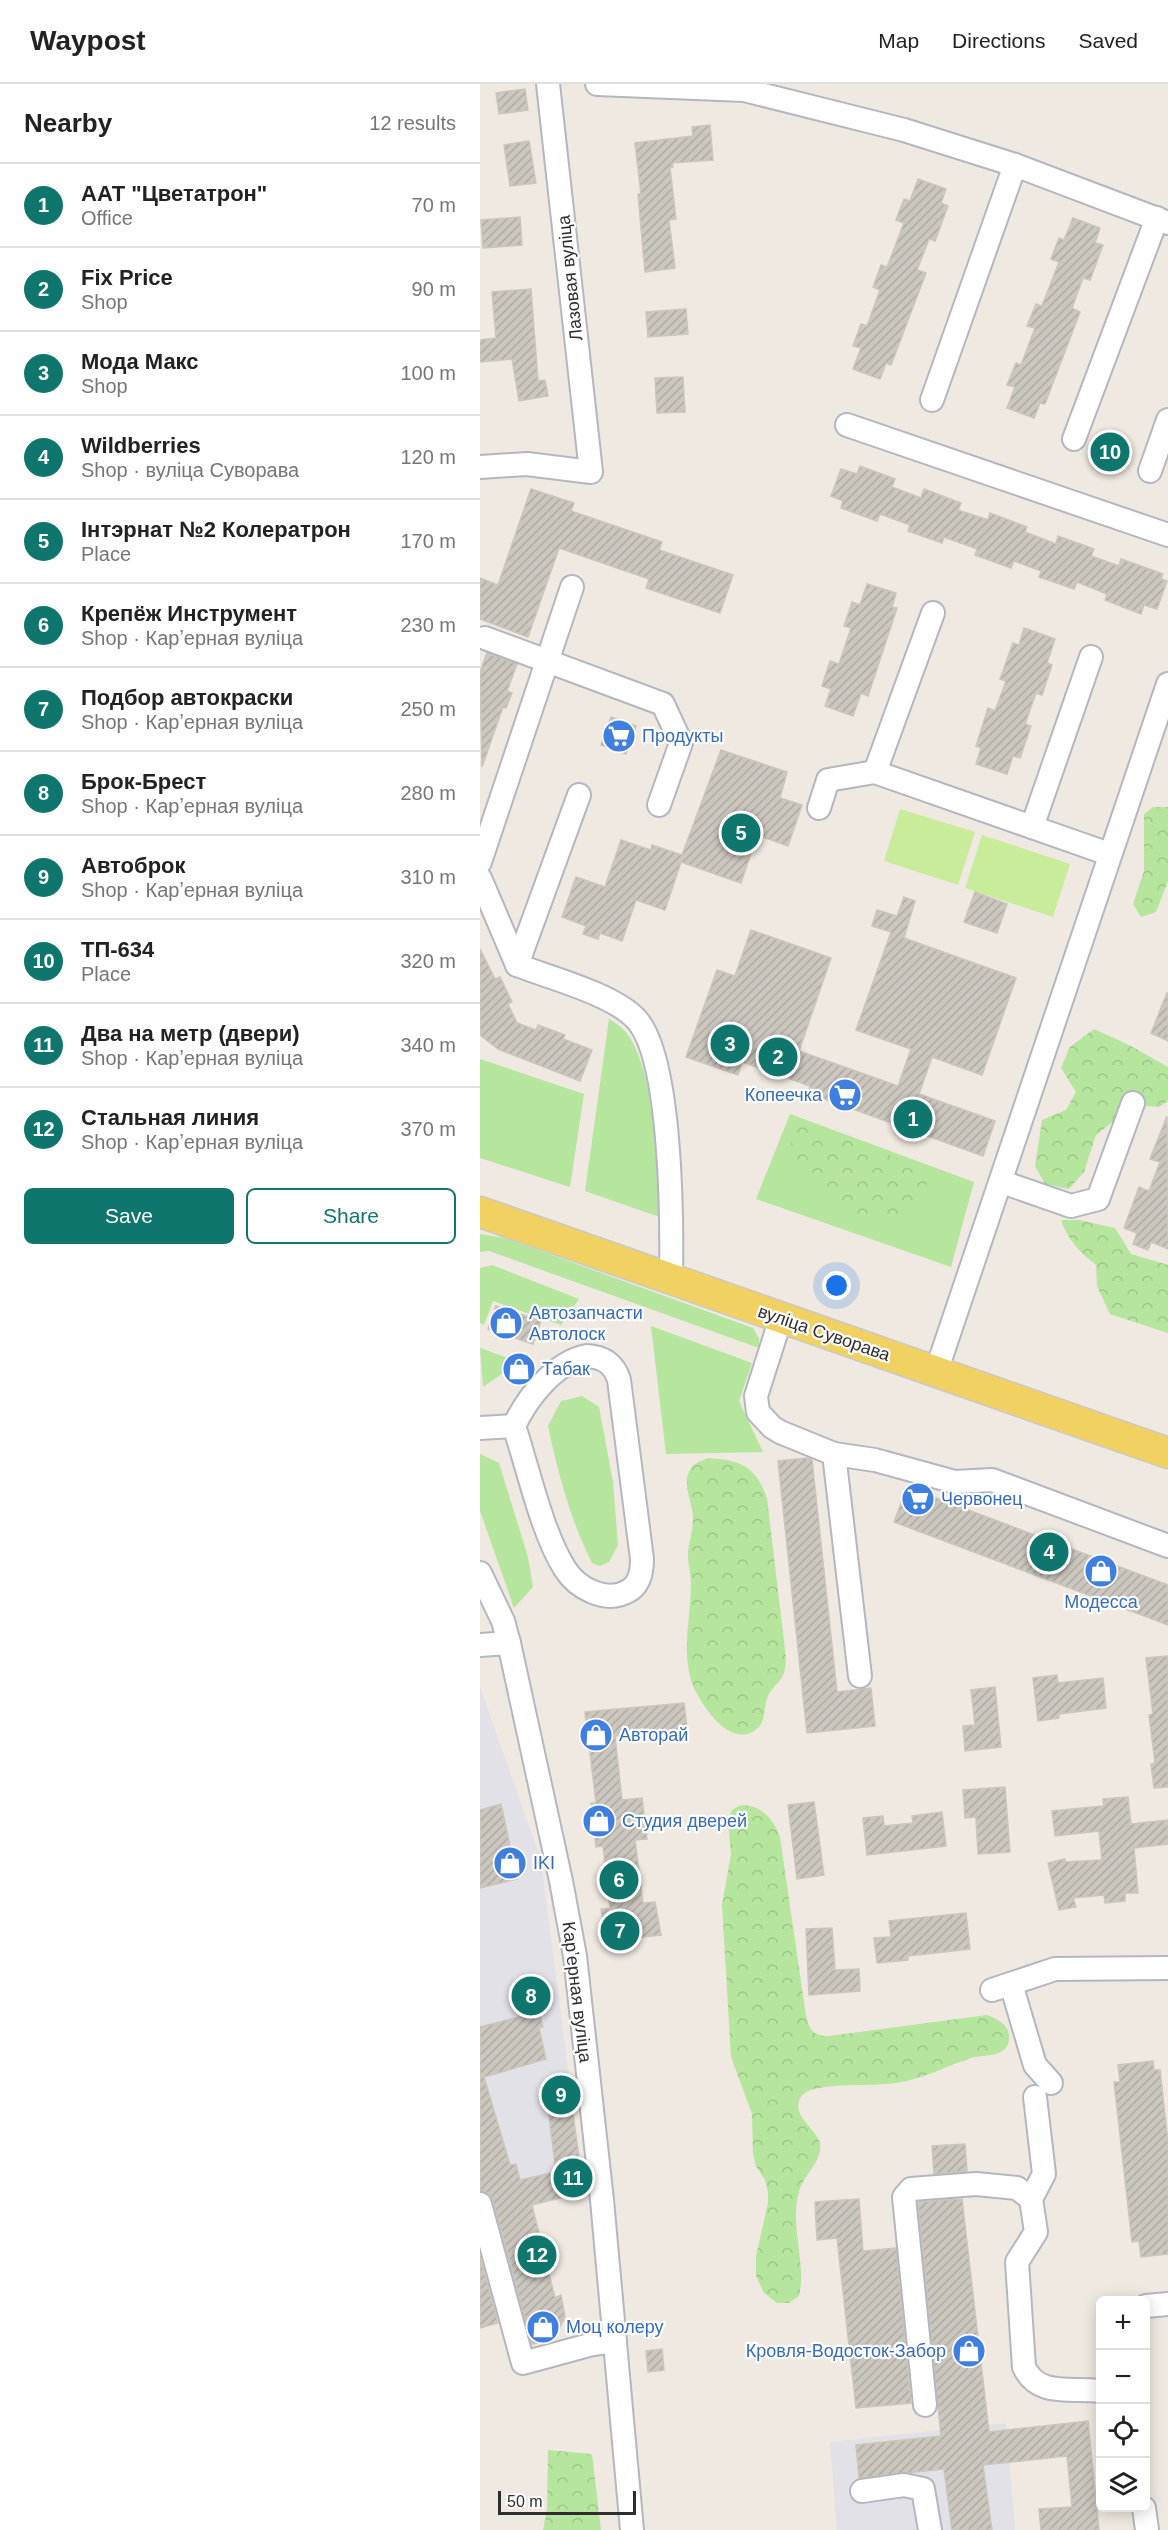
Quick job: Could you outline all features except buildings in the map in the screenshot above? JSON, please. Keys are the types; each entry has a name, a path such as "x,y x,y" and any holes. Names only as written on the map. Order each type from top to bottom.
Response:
{"main road":[{"name":"вуліца Суворава","path":"480,1212 1168,1453"},
{"path":"480,1226 542,1234"}],"street":[{"name":"Лазовая вуліца","path":"480,467 526,464 591,472 548,84"},
{"path":"597,84 744,90 889,126 1015,165 1162,220 1074,439"},
{"path":"932,400 1015,165"},
{"path":"1150,471 1168,420"},
{"path":"847,425 1168,535"},
{"path":"480,862 572,587"},
{"path":"875,772 933,613"},
{"path":"485,638 663,704 681,743 659,805"},
{"path":"1032,827 1091,657"},
{"path":"936,1372 1002,1182 1109,854 1168,684"},
{"path":"819,808 828,780 875,772 1109,854"},
{"path":"517,965 579,795"},
{"path":"480,878 517,965 608,1000 636,1019 649,1039 663,1105 670,1182 671,1278"},
{"path":"1002,1182 1071,1206 1098,1199 1133,1103"},
{"path":"781,1318 756,1396 758,1412 780,1432 834,1454 874,1460 955,1482 992,1480 1168,1546"},
{"path":"587,1356 605,1359 617,1372 642,1560 642,1571 638,1582 631,1590 611,1596 597,1594 585,1588 566,1570 549,1534 514,1426 534,1392 579,1358 587,1356"},
{"path":"480,1428 514,1426"},
{"path":"834,1454 860,1676"},
{"name":"Карʼерная вуліца","path":"480,1572 503,1621 509,1642 557,1860 575,1956 633,2530"},
{"path":"480,1645 509,1642"},
{"path":"1096,2391 1045,2389 1029,2378 1024,2367 1017,2262 1036,2232 1031,2199 1044,2174 1043,2090 1035,2065 1001,1987 1055,1969 1168,1968"},
{"path":"925,2405 904,2197 911,2189 976,2184 1017,2188 1031,2199"},
{"path":"480,2204 523,2363 593,2344 615,2342"},
{"path":"1150,2306 1168,2304"},
{"path":"862,2491 904,2485 923,2489 930,2530"},
{"path":"1145,2512 1147,2530"}],"shaded area":[{"path":"480,1687 541,1860 584,2192 532,2206 555,2297 561,2295 565,2317 554,2339 527,2346 480,2160"},
{"path":"1006,2423 1015,2530 837,2530 830,2442"}],"green space":[{"path":"1153,807 1168,807 1168,881 1156,912 1141,917 1133,904 1144,871 1144,814"},
{"path":"900,809 975,832 958,885 884,861"},
{"path":"982,835 1070,864 1053,917 965,888"},
{"path":"609,1019 624,1030 643,1067 654,1120 665,1219 585,1191"},
{"path":"1094,1029 1168,1067 1168,1101 1159,1107 1147,1106 1119,1117 1096,1135 1084,1172 1069,1189 1045,1184 1035,1166 1042,1120 1066,1110 1076,1092 1061,1068 1070,1047"},
{"path":"480,1059 584,1094 570,1187 480,1158"},
{"path":"790,1114 974,1182 951,1267 756,1199"},
{"path":"796,1125 847,1139 897,1158 928,1176 926,1189 910,1212 867,1222 831,1201 801,1169 791,1144"},
{"path":"1061,1220 1079,1220 1115,1228 1131,1254 1168,1265 1168,1333 1110,1314 1097,1286 1096,1265 1075,1246"},
{"path":"480,1234 505,1238 753,1328 759,1338 759,1348 489,1251 480,1252"},
{"path":"492,1265 579,1299 561,1325 493,1301 484,1325 480,1323 480,1268"},
{"path":"651,1326 752,1363 739,1401 763,1452 666,1454"},
{"path":"480,1348 519,1362 483,1387"},
{"path":"582,1396 599,1407 613,1482 618,1545 609,1562 600,1566 592,1563 577,1530 548,1426 561,1401"},
{"path":"480,1454 499,1463 528,1557 533,1587 514,1608 480,1511"},
{"path":"708,1458 738,1463 745,1467 758,1479 767,1498 786,1658 783,1675 767,1698 761,1724 748,1734 737,1734 727,1730 709,1713 692,1683 687,1659 691,1583 688,1556 693,1514 687,1482 693,1466"},
{"path":"741,1805 755,1807 765,1814 774,1824 780,1837 806,2016 816,2034 829,2036 987,2015 1004,2025 1009,2035 1006,2048 1001,2052 974,2057 918,2078 897,2083 820,2088 805,2093 799,2099 800,2113 818,2138 820,2150 816,2162 801,2186 796,2205 801,2283 799,2296 789,2303 777,2303 764,2293 756,2276 756,2256 768,2203 768,2192 753,2154 752,2114 731,2057 722,1905 731,1854 728,1820 732,1810"},
{"path":"548,2450 592,2454 601,2530 543,2530 547,2509"}],"place":[{"name":"ТП-634","path":"1110,452"},
{"name":"Продукты","path":"619,736"},
{"name":"Інтэрнат №2 Колератрон","path":"741,833"},
{"name":"Мода Макс","path":"730,1044"},
{"name":"Fix Price","path":"778,1057"},
{"name":"Копеечка","path":"845,1095"},
{"name":"ААТ \"Цветатрон\"","path":"913,1119"},
{"name":"Автозапчасти Автолоск","path":"506,1323"},
{"name":"Табак","path":"519,1369"},
{"name":"Червонец","path":"918,1499"},
{"name":"Wildberries","path":"1049,1552"},
{"name":"Модесса","path":"1101,1571"},
{"name":"Авторай","path":"596,1735"},
{"name":"Студия дверей","path":"599,1821"},
{"name":"IKI","path":"510,1863"},
{"name":"Крепёж Инструмент","path":"619,1880"},
{"name":"Подбор автокраски","path":"620,1931"},
{"name":"Брок-Брест","path":"531,1996"},
{"name":"Автоброк","path":"561,2095"},
{"name":"Два на метр (двери)","path":"573,2178"},
{"name":"Стальная линия","path":"537,2255"},
{"name":"Моц колеру","path":"543,2327"},
{"name":"Кровля-Водосток-Забор","path":"969,2351"}]}
